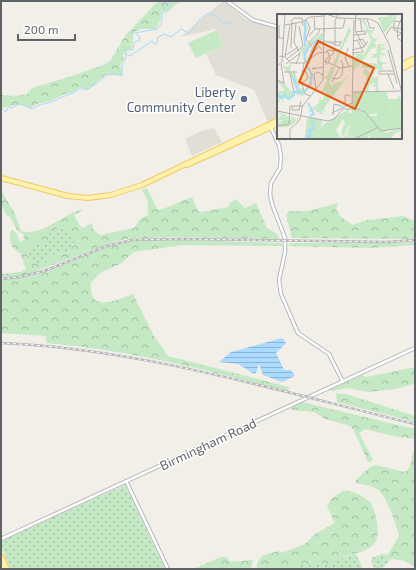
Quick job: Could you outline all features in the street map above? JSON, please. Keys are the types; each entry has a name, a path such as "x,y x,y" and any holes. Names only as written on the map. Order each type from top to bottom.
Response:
{"main road":[{"path":"402,64 415,58"},
{"path":"402,68 415,62"},
{"path":"1,178 48,192 68,196 88,198 110,195 131,189 277,121"},
{"path":"270,125 277,124"},
{"path":"1,556 7,569"}],"street":[{"path":"227,1 253,20 277,27"},
{"path":"270,125 279,145 281,157 280,168 271,183 270,194 285,241 285,252 280,275 281,294 298,333 329,354 342,382"},
{"name":"Birmingham Road","path":"1,539 415,348"},
{"path":"126,482 168,569"}],"shaded area":[{"path":"223,1 246,19 277,30 277,118 268,122 254,90 216,75 206,54 224,45 217,29 180,37"},
{"path":"214,128 222,142 192,156 185,139 204,130"}],"green space":[{"path":"158,1 180,1 166,13 162,9 161,18 156,29 140,29 134,32 132,48 123,55 123,61 121,63 122,75 105,75 87,90 80,87 75,92 64,94 51,101 36,104 30,109 21,104 1,108 1,95 15,96 27,94 32,88 75,75 110,61 125,36"},
{"path":"217,30 224,45 196,58 188,43"},
{"path":"147,188 157,209 160,210 192,197 198,211 202,212 228,207 230,203 236,199 245,208 256,203 267,228 277,234 280,239 173,237 126,239 36,271 37,275 107,247 133,241 182,240 281,243 283,246 182,245 134,252 120,264 102,272 91,282 91,292 93,298 104,302 133,294 154,336 168,356 289,387 288,392 168,362 77,346 46,343 46,336 1,333 1,274 21,272 26,269 20,253 12,247 10,239 10,232 12,230 16,233 20,242 24,240 23,234 17,230 10,217 6,215 1,203 1,190 15,214 21,231 37,231 67,215 83,209 74,215 80,226 83,228 92,223 93,229 100,235 134,228 141,218 148,215 148,202 142,190","holes":["61,226 75,242 69,252 52,255 47,262 40,264 34,261 31,262 28,253 34,244 48,243 49,234"]},
{"path":"338,203 336,209 340,216 352,225 368,220 403,216 415,221 415,239 292,238 286,215 289,211 308,211"},
{"path":"61,225 75,242 69,252 52,255 47,262 40,264 34,261 31,262 28,253 34,244 41,244 49,234"},
{"path":"415,242 415,245 370,248 288,246 290,243"},
{"path":"415,367 415,383 396,389 368,392 348,388 329,390 362,375 367,377"},
{"path":"336,393 346,394 415,416 415,422 337,402"},
{"path":"302,402 415,429 415,439 393,436 365,429 359,433 373,460 368,462 353,429 350,426 325,419 314,412 292,410 290,407"},
{"path":"415,451 415,568 406,561 386,558 399,536 391,511 381,492 369,486 356,483 356,480 370,467 375,465 405,472 409,468"},
{"path":"125,485 165,569 11,569 1,547 1,541"},
{"path":"343,491 350,491 358,494 368,501 373,507 378,532 375,542 370,548 344,556 336,560 330,566 318,562 289,568 256,569 261,557 266,554 279,551 282,553 305,544 315,534 335,523 327,506 331,499"},
{"path":"356,554 363,569 279,569 319,562 330,566 334,560"},
{"path":"382,554 388,555 386,558 391,559 382,568 375,569 371,561 372,558"},
{"path":"221,557 227,557 230,562 253,560 251,569 193,569"}],"water":[{"path":"282,338 286,343 276,353 284,370 291,370 295,376 282,382 263,375 259,364 256,373 254,374 238,364 219,362 231,352"}],"waterway":[{"path":"1,109 6,112 8,107 12,108 19,104 33,109 39,105 51,102 75,92 77,89 89,89 107,75 116,74 122,76 122,66 126,56 125,49 133,50 134,42 139,41 140,37 135,33 157,29 161,24 164,6 172,1"},
{"path":"126,54 130,56 152,41 154,44 157,43 158,37 165,34 171,37 181,29 188,33 200,19 208,13 217,16 223,23 232,23"}],"railway":[{"path":"1,279 19,277 44,271 107,246 132,240 179,239 387,242 415,240"},
{"path":"1,343 54,347 106,354 210,373 415,424"}],"place":[{"name":"Liberty Community Center","path":"244,99"}]}
